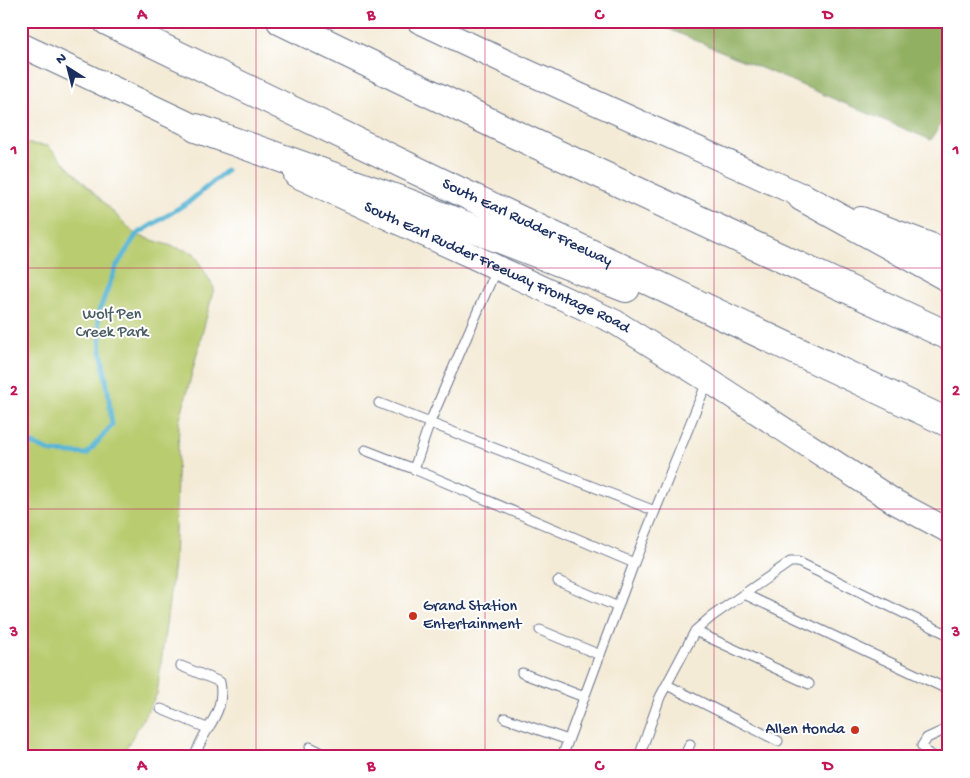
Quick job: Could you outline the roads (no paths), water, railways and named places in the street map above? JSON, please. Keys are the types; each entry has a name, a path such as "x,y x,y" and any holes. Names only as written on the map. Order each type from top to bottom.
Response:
{"highway":[{"name":"South Earl Rudder Freeway","path":"107,21 463,193 949,423"},
{"path":"281,21 512,133 949,336"},
{"path":"196,128 408,203 853,377"},
{"path":"802,197 949,278"}],"main road":[{"path":"419,21 802,197 949,252"},
{"name":"South Earl Rudder Freeway Frontage Road","path":"21,45 615,322 896,502 949,531"}],"lane":[{"path":"414,469 430,422 496,268"},
{"path":"562,757 634,563 708,380"},
{"path":"379,403 655,511"},
{"path":"365,450 634,563"},
{"path":"639,757 660,697 695,631 711,617 790,562 798,562 949,635"},
{"path":"558,580 618,606"},
{"path":"744,594 949,690"},
{"path":"540,630 600,655"},
{"path":"695,631 809,684"},
{"path":"181,666 220,682 222,694 216,717 196,750 195,757"},
{"path":"522,673 584,697"},
{"path":"667,685 778,741"},
{"path":"160,709 209,729"},
{"path":"505,718 568,740"},
{"path":"934,757 926,752 922,746 927,738 949,728"},
{"path":"684,757 690,744"},
{"path":"310,747 331,757"}],"waterway":[{"path":"21,439 52,452 87,454 112,425 101,350 98,314 116,267 136,235 190,201 226,171"}],"place":[{"name":"Grand Station Entertainment","path":"413,616"},
{"name":"Allen Honda","path":"855,730"}],"park label":[{"name":"Wolf Pen Creek Park","path":"112,324"}]}
